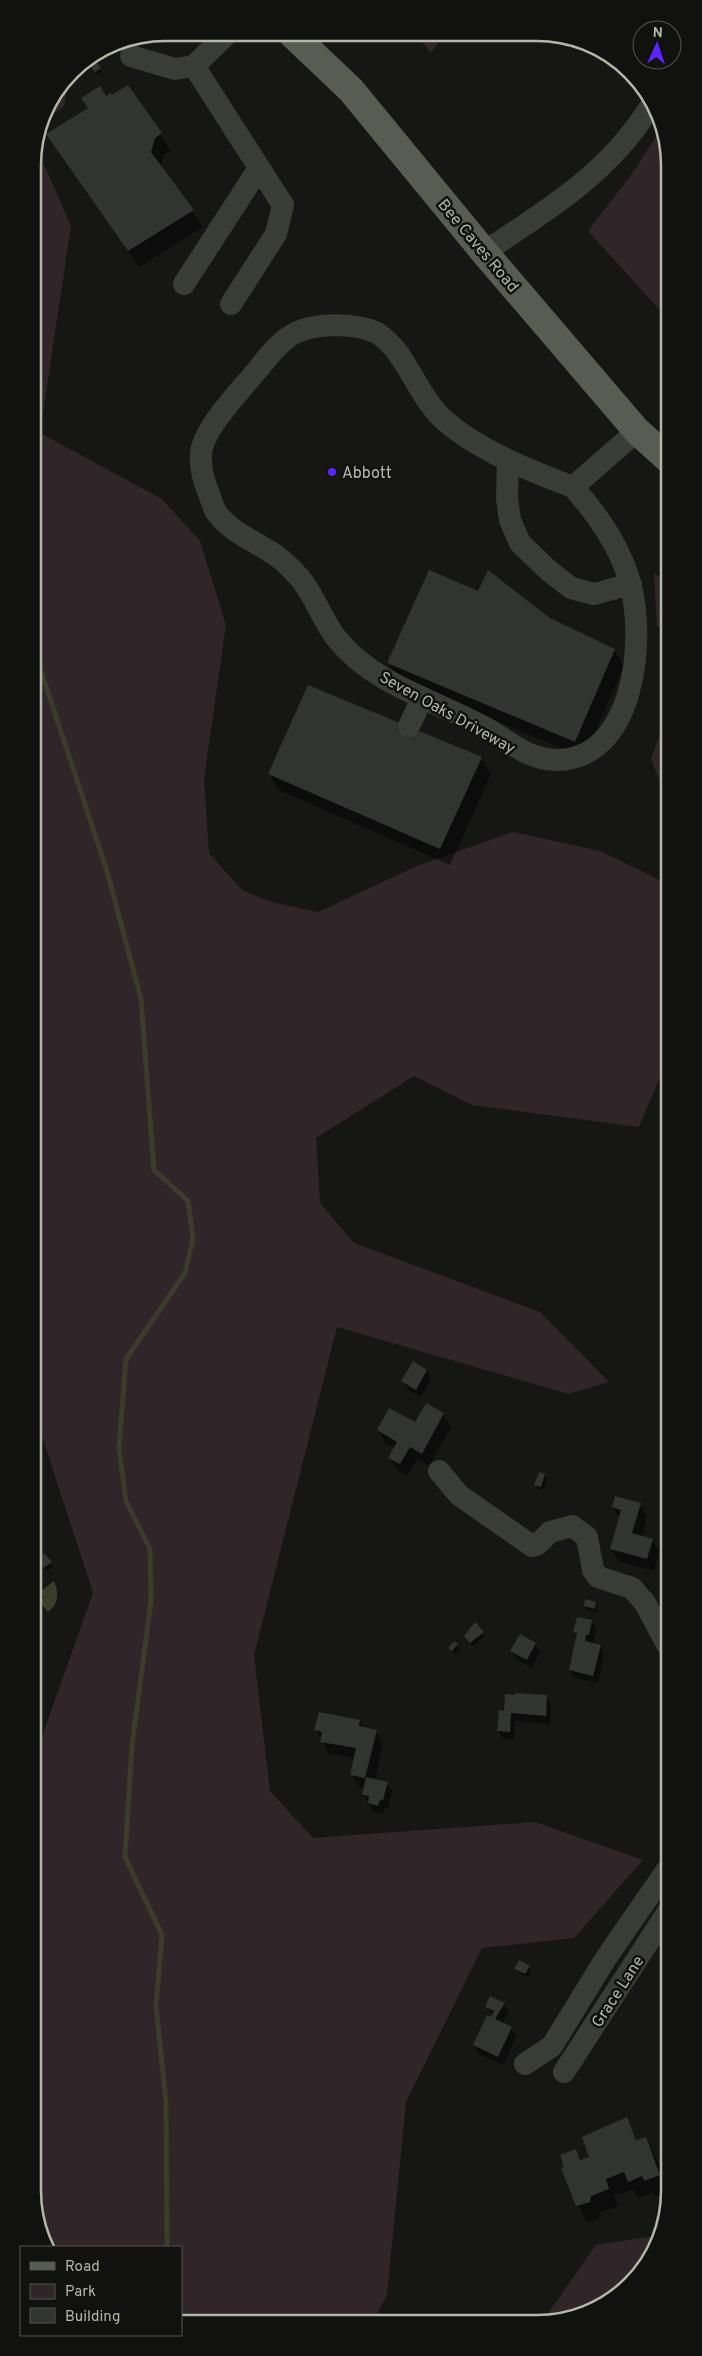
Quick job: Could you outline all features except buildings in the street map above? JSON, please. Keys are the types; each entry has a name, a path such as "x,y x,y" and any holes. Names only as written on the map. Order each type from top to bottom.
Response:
{"main road":[{"name":"Bee Caves Road","path":"300,42 351,90 484,252 637,431 661,452"}],"street":[{"path":"130,56 175,69 194,66 219,42"},
{"path":"194,66 283,205 276,234 231,304"},
{"path":"484,252 576,191 622,146 648,110"},
{"path":"184,284 259,168"},
{"name":"Seven Oaks Driveway","path":"321,325 348,326 378,333 395,350 443,419 494,453 573,487 596,514 619,552 631,584 636,628 636,651 630,692 609,736 582,754 556,760 527,755 484,727 422,699 368,668 337,639 301,578 273,553 238,533 217,513 205,484 200,452 212,426 270,354 288,336 321,325"},
{"path":"573,487 637,431"},
{"path":"508,460 510,520 520,543 548,570 571,588 594,594 631,584"},
{"path":"409,726 422,699"},
{"path":"439,1471 459,1495 532,1546 538,1544 550,1532 572,1526 587,1537 593,1570 598,1577 632,1588 646,1603 660,1631"},
{"path":"525,2064 552,2046 606,1958 660,1880"},
{"name":"Grace Lane","path":"564,2072 660,1924"}],"green space":[{"path":"422,41 439,41 431,53"},
{"path":"66,91 64,106 52,114"},
{"path":"657,135 661,165 661,311 588,231 634,171"},
{"path":"42,160 71,226 42,421"},
{"path":"42,434 162,499 200,541 226,625 204,779 209,853 242,890 271,902 318,912 417,866 513,832 600,851 661,880 661,1076 639,1127 472,1105 414,1076 316,1138 320,1203 354,1243 540,1312 609,1382 569,1394 337,1327 254,1655 270,1791 313,1838 535,1822 643,1860 574,1938 482,1948 406,2102 387,2295 376,2315 182,2315 182,2246 55,2246 48,2231 41,2191 41,1739 93,1593 41,1434"},
{"path":"654,573 661,578 661,629 657,626"},
{"path":"661,732 661,784 651,759"},
{"path":"652,2236 644,2253 630,2273 619,2284 592,2302 577,2308 544,2315 549,2312 596,2245"}],"shaded area":[{"path":"54,1581 57,1598 52,1609 48,1612 41,1604 41,1599 44,1597 41,1591"}],"waterway":[{"path":"42,673 107,871 141,999 154,1170 188,1201 193,1238 185,1273 126,1359 119,1448 126,1501 150,1549 151,1601 132,1745 125,1857 162,1935 156,2006 166,2102 167,2246"}],"place":[{"name":"Abbott","path":"332,472"}]}
